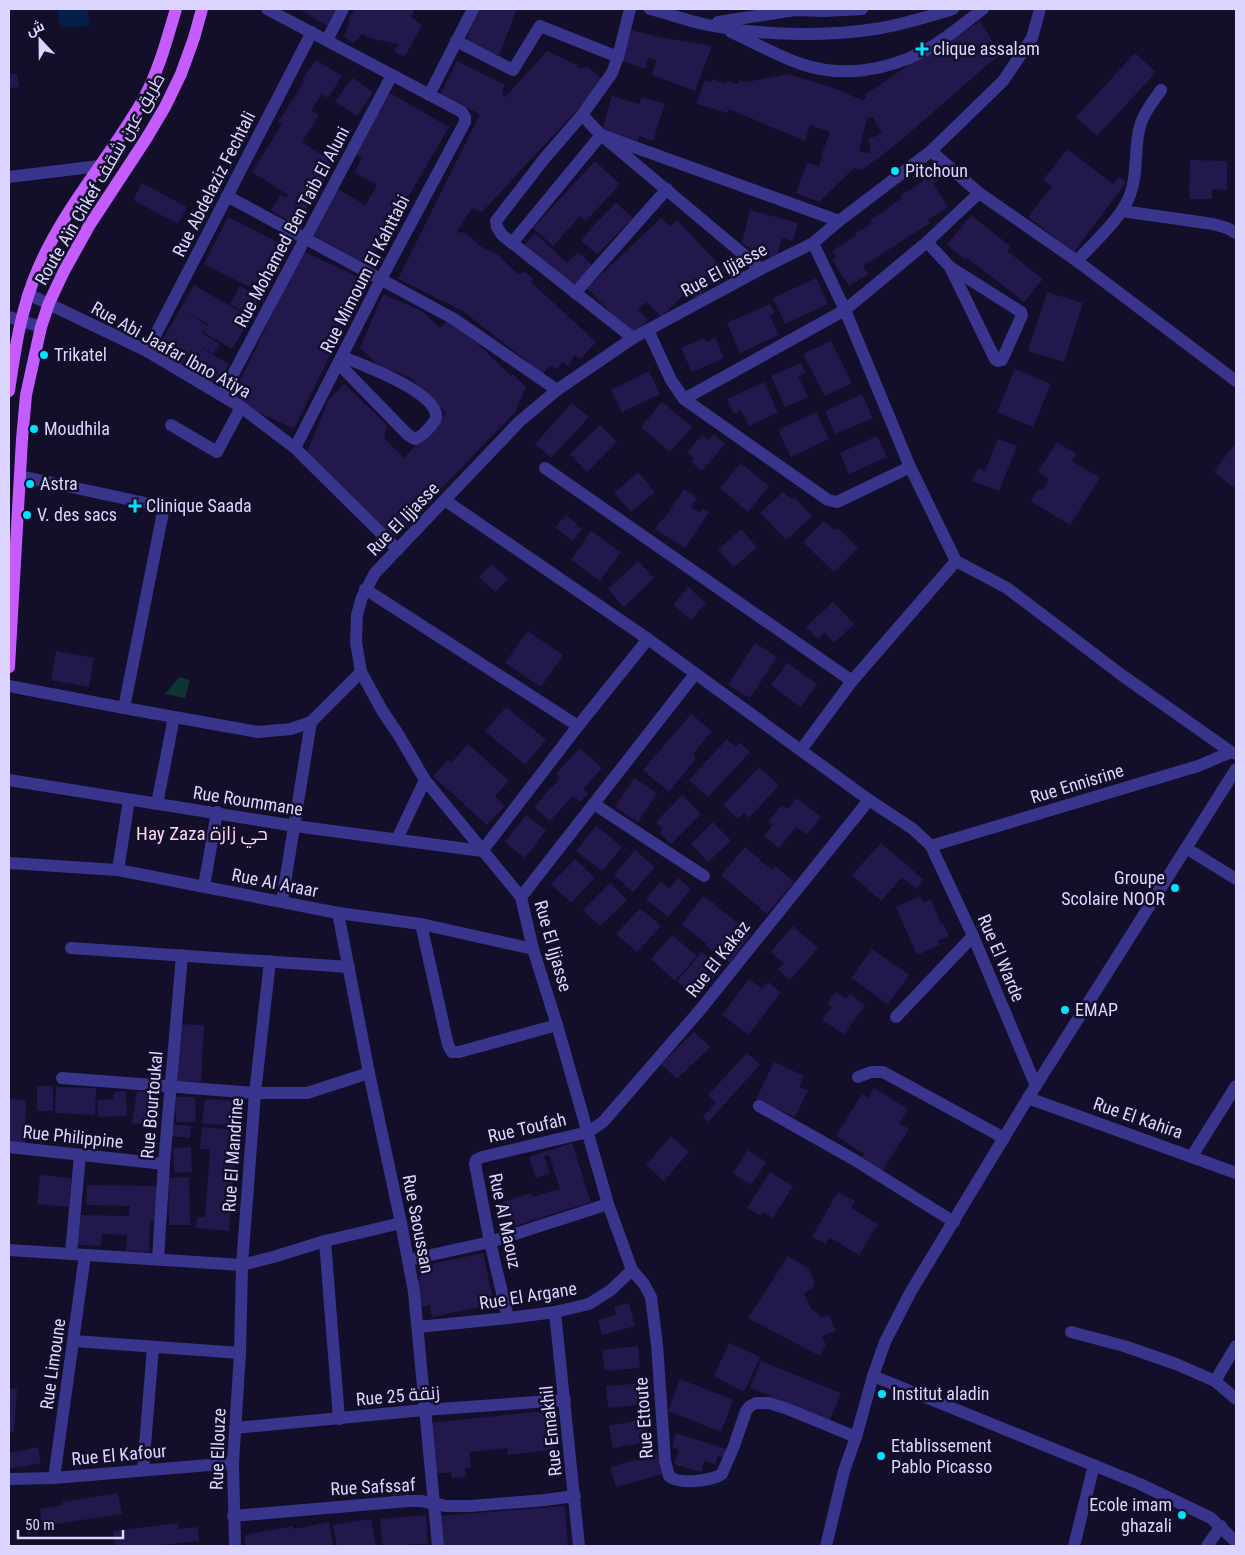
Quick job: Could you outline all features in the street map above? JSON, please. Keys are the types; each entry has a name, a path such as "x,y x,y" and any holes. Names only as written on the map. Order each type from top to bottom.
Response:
{"main road":[{"name":"Route Aïn Chkef طريق عين شقف","path":"9,391 15,319 46,251 68,212 124,129 147,91 159,66 176,9"},
{"name":"Route Aïn Chkef طريق عين شقف","path":"9,667 26,395 40,327 64,271 89,226 165,107 181,74 202,9"}],"street":[{"path":"266,9 429,95 473,9"},
{"path":"327,40 343,9"},
{"path":"630,9 612,73 582,116 544,159 496,221 502,235 633,338"},
{"path":"650,9 668,11 722,28 818,33 848,32 901,24 953,9"},
{"path":"706,24 794,10 862,9"},
{"path":"722,28 801,64 823,70 868,71 923,52 983,9"},
{"name":"Rue El Ijjasse","path":"632,1270 608,1204 558,1025 533,949 522,898 425,780 361,672 356,642 356,623 362,597 375,573 446,501 519,422 557,390 633,338 761,269 814,243 839,221 931,151 1003,82 1032,38 1040,9"},
{"path":"456,41 513,70 540,26 618,57"},
{"name":"Rue Abdelaziz Fechtali","path":"147,351 312,32"},
{"name":"Rue Mohamed Ben Taib El Aluni","path":"222,394 392,75"},
{"path":"1077,261 1122,211 1128,201 1134,183 1140,124 1144,114 1161,90"},
{"name":"Rue Mimoum El Kahttabi","path":"295,448 381,279 465,122 462,112 429,95"},
{"path":"582,116 601,135 668,189 761,269"},
{"path":"601,135 839,221"},
{"path":"512,243 601,135"},
{"path":"931,151 979,193 1077,261 1236,382"},
{"path":"9,177 99,166"},
{"path":"575,293 668,189"},
{"path":"684,399 845,310 927,242 979,193"},
{"path":"228,196 454,319 557,390"},
{"path":"1122,211 1214,224 1236,233"},
{"path":"927,242 950,267 1021,312 1022,315 1002,360 998,361 995,359 950,267"},
{"path":"814,243 845,310 910,467 956,561 1007,588 1123,676 1233,753"},
{"name":"Rue Abi Jaafar Ibno Atiya","path":"28,294 147,351 241,407 295,448 398,550"},
{"path":"15,319 40,327"},
{"path":"648,330 671,380 684,399 828,500 837,502 910,467"},
{"path":"341,360 397,380 414,390 432,407 436,414 435,421 422,436 415,438 408,435 341,360"},
{"path":"171,425 217,452 241,407"},
{"path":"545,468 852,681"},
{"path":"20,476 164,506 124,708"},
{"path":"446,501 648,639 869,800 913,829 931,846"},
{"path":"801,750 852,681 956,561"},
{"path":"366,589 578,726"},
{"path":"482,850 648,639"},
{"path":"9,686 258,732 291,729 311,722 361,672"},
{"path":"522,898 696,674"},
{"path":"157,804 174,717"},
{"path":"282,901 311,722"},
{"name":"Rue Ennisrine","path":"931,846 1198,766 1233,753"},
{"path":"826,1546 844,1471 856,1437 872,1376 910,1293 1028,1098 1236,771"},
{"name":"Rue Roummane","path":"9,780 295,826 482,850"},
{"path":"397,839 425,780"},
{"path":"118,870 129,800"},
{"name":"Rue El Kakaz","path":"588,1132 603,1122 700,1010 869,800"},
{"path":"594,804 704,876"},
{"path":"204,886 217,812"},
{"name":"Rue El Warde","path":"931,846 973,936 1036,1086"},
{"path":"1186,848 1236,879"},
{"name":"Rue Al Araar","path":"9,863 118,870 338,913 421,924 533,949"},
{"name":"Rue Saoussan","path":"338,913 408,1260 418,1326 424,1410 438,1546"},
{"path":"421,924 448,1045 452,1052 459,1052 558,1025"},
{"path":"896,1017 973,936"},
{"path":"71,948 349,967"},
{"name":"Rue Bourtoukal","path":"158,1259 182,955"},
{"name":"Rue El Mandrine","path":"240,1353 242,1264 255,1093 270,961"},
{"path":"858,1077 871,1072 883,1072 1004,1138"},
{"path":"62,1078 255,1093 307,1093 369,1073"},
{"path":"1192,1156 1236,1086"},
{"name":"Rue El Kahira","path":"1028,1098 1236,1173"},
{"path":"760,1106 853,1159 954,1222"},
{"name":"Rue Toufah","path":"476,1160 588,1132"},
{"name":"Rue Philippine","path":"9,1147 164,1164"},
{"path":"71,1254 80,1155"},
{"name":"Rue Al Maouz","path":"476,1160 475,1164 490,1242 508,1318"},
{"path":"408,1260 490,1242 608,1204"},
{"path":"9,1250 242,1264 326,1241 401,1224"},
{"path":"326,1241 339,1419"},
{"name":"Rue Limoune","path":"54,1478 85,1255"},
{"name":"Rue El Argane","path":"418,1326 555,1312 589,1304 611,1290 632,1270"},
{"name":"Rue Ettoute","path":"632,1270 644,1284 651,1297 657,1345 666,1470 672,1479 677,1481 710,1479 722,1474 746,1412 750,1406 756,1403 769,1403 785,1408 856,1437"},
{"name":"Rue Ennakhil","path":"555,1312 579,1546"},
{"path":"1071,1332 1176,1364 1215,1381 1236,1399"},
{"path":"74,1341 240,1353"},
{"path":"1215,1381 1236,1346"},
{"path":"143,1470 153,1347"},
{"name":"Rue Ellouze","path":"235,1546 233,1463 240,1353"},
{"path":"872,1376 1140,1484 1211,1518 1236,1542"},
{"name":"Rue 25 زنقة","path":"235,1428 424,1410 565,1400"},
{"name":"Rue El Kafour","path":"9,1479 54,1478 233,1463"},
{"path":"1074,1546 1094,1465"},
{"name":"Rue Safssaf","path":"233,1516 408,1501 420,1501 446,1506 471,1506 575,1496"},
{"path":"1207,1546 1221,1526"}],"green space":[{"path":"179,677 190,680 185,698 165,694"}],"water":[{"path":"58,9 88,9 89,26 63,27 59,24"}],"building":[{"path":"299,9 336,9 327,26"},
{"path":"356,9 415,9 411,16 422,25 405,56 399,55 394,50 399,44 373,39 362,34 353,43 344,36 350,15"},
{"path":"478,9 517,9 499,55 465,42"},
{"path":"980,21 1001,55 900,141 862,170 854,168 819,202 796,193 807,163 819,166 830,132 810,125 805,141 729,109 728,113 696,104 705,80 712,82 713,79 725,84 727,81 738,84 739,80 747,82 788,74 831,87 862,100 867,97 865,94 923,55 925,57","holes":["874,117 876,124 882,131 877,136 868,138 871,154 859,151 867,118"]},
{"path":"631,30 712,46 695,91 652,75 656,60 648,58 645,69 620,60"},
{"path":"547,51 577,65 578,69 588,67 604,81 482,212 472,208 457,232 466,233 480,246 498,255 518,274 525,272 533,279 531,282 596,342 581,359 574,355 569,366 562,362 557,369 550,365 543,374 463,311 398,279 480,114 440,95 457,61 505,85 502,91 504,98"},
{"path":"1135,53 1156,72 1097,136 1076,117"},
{"path":"316,60 342,76 328,98 322,94 311,111 319,115 302,142 335,163 296,226 271,210 281,195 286,198 288,195 252,172 282,124 278,122 304,82 302,80"},
{"path":"9,74 17,74 19,87 9,88"},
{"path":"352,78 373,92 357,116 335,102"},
{"path":"390,93 449,127 368,266 312,234 338,189 365,205 377,185 354,172 362,159 354,154"},
{"path":"612,96 639,104 642,97 665,104 653,141 639,136 638,141 602,130"},
{"path":"1067,149 1113,184 1119,177 1126,182 1074,252 1028,217 1052,186 1043,180"},
{"path":"1190,160 1227,161 1227,190 1212,189 1212,199 1189,199"},
{"path":"595,161 620,184 586,221 580,216 553,246 533,228"},
{"path":"933,168 940,179 933,184 948,207 928,220 930,223 863,266 868,274 849,286 832,260 836,257 832,251 872,223 870,221 902,198 900,196 923,181 921,176"},
{"path":"142,183 187,207 178,224 133,200"},
{"path":"616,203 633,218 597,254 581,241"},
{"path":"750,210 798,223 793,241 782,238 776,259 760,254 742,243"},
{"path":"971,215 1010,246 1007,251 1043,279 1024,302 947,245"},
{"path":"228,217 287,247 263,294 204,264"},
{"path":"661,218 670,227 677,220 725,271 696,299 688,291 661,317 647,302 638,310 648,320 632,335 587,288"},
{"path":"535,233 567,263 578,252 594,267 574,284 523,246"},
{"path":"303,251 366,281 294,429 231,399"},
{"path":"816,278 828,304 785,324 773,298"},
{"path":"194,285 251,318 232,349 203,332 208,324 184,311 206,325 202,333 220,344 213,354 203,348 197,357 203,349 229,364 216,387 184,369 194,351 181,365 158,348"},
{"path":"240,286 261,298 251,316 230,304"},
{"path":"1047,292 1083,303 1064,362 1028,351"},
{"path":"383,294 422,311 440,328 448,320 456,323 511,376 513,374 526,387 515,412 394,538 306,454 329,399 344,384 387,425 384,438 404,458 446,413 409,377 379,366 360,348"},
{"path":"770,304 775,313 770,316 779,335 740,353 727,323"},
{"path":"704,338 706,342 715,338 724,358 692,372 681,348"},
{"path":"831,341 852,383 825,396 803,354"},
{"path":"801,363 806,373 798,376 808,397 785,407 771,376"},
{"path":"1015,369 1051,384 1033,427 997,412"},
{"path":"649,371 660,394 622,412 611,390"},
{"path":"764,382 778,412 749,426 741,410 734,414 727,399"},
{"path":"862,394 873,418 835,434 825,411"},
{"path":"662,402 692,427 670,452 641,427"},
{"path":"572,403 589,417 551,458 535,444"},
{"path":"816,412 829,439 791,457 778,430"},
{"path":"600,425 617,442 587,472 570,454"},
{"path":"714,434 725,444 702,471 691,462 694,458 687,452 702,435 708,440"},
{"path":"877,436 887,457 849,474 840,453"},
{"path":"998,439 1017,446 999,491 972,481 978,468 985,471"},
{"path":"1057,442 1076,454 1072,461 1100,478 1070,525 1031,501 1038,489 1042,491 1049,479 1038,472"},
{"path":"1236,442 1236,489 1214,472"},
{"path":"741,463 769,486 748,512 720,488"},
{"path":"638,472 655,492 631,512 614,493"},
{"path":"684,489 697,498 691,507 700,513 703,508 709,512 685,548 655,529"},
{"path":"783,492 792,500 794,497 812,516 786,540 760,513"},
{"path":"566,515 582,529 572,541 555,527"},
{"path":"824,521 835,531 838,528 858,548 834,572 803,542"},
{"path":"741,529 757,547 734,567 718,550"},
{"path":"591,531 621,552 600,581 571,560"},
{"path":"638,561 654,578 624,607 608,589"},
{"path":"492,564 508,579 495,592 479,577"},
{"path":"688,587 706,603 691,620 673,605"},
{"path":"833,602 854,624 834,643 825,633 818,639 806,627"},
{"path":"528,631 563,655 541,687 505,663"},
{"path":"755,643 777,657 750,698 728,685"},
{"path":"56,651 94,658 89,687 51,680"},
{"path":"787,663 817,684 801,707 771,685"},
{"path":"506,707 546,740 525,765 485,731"},
{"path":"691,714 712,731 693,754 696,757 691,765 669,792 643,770"},
{"path":"727,739 736,747 740,743 750,752 708,797 689,780"},
{"path":"468,744 509,781 495,796 505,806 487,825 433,776 448,760 451,763"},
{"path":"580,748 602,768 583,789 588,793 580,802 573,796 550,821 534,807 560,778 556,774"},
{"path":"759,767 779,785 749,818 744,813 738,819 723,805"},
{"path":"634,778 657,793 638,822 615,807"},
{"path":"682,795 701,814 671,844 660,833 663,829 656,822"},
{"path":"797,798 821,817 807,835 796,827 779,848 764,836 773,825 768,822 782,805 788,809"},
{"path":"526,815 546,830 525,858 505,842"},
{"path":"713,822 731,841 708,862 691,844"},
{"path":"596,826 622,847 602,871 576,851"},
{"path":"881,843 924,880 916,889 902,877 881,901 852,875"},
{"path":"745,847 772,870 775,866 794,882 767,914 721,875"},
{"path":"635,850 655,867 633,892 614,875"},
{"path":"575,859 595,878 571,903 551,884"},
{"path":"678,878 691,889 668,917 646,899 661,881 669,889"},
{"path":"610,883 627,900 600,926 583,910"},
{"path":"703,896 751,933 730,963 706,946 707,944 682,925"},
{"path":"920,896 923,903 931,900 941,924 943,923 949,936 938,941 940,945 917,955 896,907"},
{"path":"640,908 661,926 637,952 616,934"},
{"path":"793,926 818,948 790,980 778,969 784,963 771,952"},
{"path":"672,935 697,956 675,981 651,959"},
{"path":"872,949 909,975 888,1004 851,978"},
{"path":"702,952 721,969 696,998 677,981"},
{"path":"749,979 762,989 768,982 781,992 748,1035 722,1015"},
{"path":"836,992 846,999 850,994 865,1005 844,1035 822,1019 832,1007 827,1003"},
{"path":"179,1024 204,1025 201,1082 177,1081"},
{"path":"694,1032 710,1047 677,1079 661,1064"},
{"path":"747,1053 760,1065 708,1122 703,1117 716,1103 708,1095"},
{"path":"774,1062 804,1076 799,1087 808,1090 795,1117 756,1099"},
{"path":"37,1086 53,1086 53,1111 37,1111"},
{"path":"56,1087 96,1088 95,1115 55,1113"},
{"path":"874,1088 908,1109 899,1123 909,1129 882,1171 861,1157 864,1154 836,1136 862,1094 868,1098"},
{"path":"126,1091 127,1116 98,1117 97,1100 114,1099 114,1092"},
{"path":"137,1091 157,1094 153,1126 132,1123"},
{"path":"175,1097 195,1097 196,1122 176,1122"},
{"path":"9,1099 26,1100 25,1143 9,1142"},
{"path":"205,1099 235,1101 233,1125 202,1124"},
{"path":"169,1124 191,1126 190,1138 168,1136"},
{"path":"202,1127 237,1130 229,1231 196,1228 197,1217 205,1217 210,1149 200,1149"},
{"path":"671,1136 689,1152 664,1181 646,1165"},
{"path":"572,1143 591,1202 511,1227 502,1202 531,1193 532,1197 560,1189 549,1155 544,1156 550,1173 536,1178 529,1157"},
{"path":"191,1147 192,1172 174,1173 173,1148"},
{"path":"748,1150 766,1162 751,1185 733,1173"},
{"path":"770,1172 793,1186 773,1218 763,1212 761,1216 747,1208"},
{"path":"40,1175 71,1178 69,1207 37,1204"},
{"path":"189,1177 190,1225 169,1225 168,1178"},
{"path":"87,1185 160,1186 159,1221 150,1221 149,1252 126,1251 127,1235 102,1234 101,1246 78,1245 79,1215 129,1216 130,1206 86,1205"},
{"path":"838,1192 855,1201 851,1208 878,1224 859,1255 829,1237 826,1244 812,1237"},
{"path":"483,1253 494,1304 432,1317 430,1305 421,1307 415,1281 420,1280 417,1267"},
{"path":"788,1256 808,1268 815,1283 811,1290 804,1293 811,1309 819,1314 821,1318 829,1315 836,1331 822,1336 826,1345 820,1356 748,1318"},
{"path":"629,1303 635,1326 602,1335 598,1320 616,1315 614,1307"},
{"path":"729,1343 760,1357 744,1392 714,1376"},
{"path":"638,1346 640,1368 605,1371 602,1350"},
{"path":"761,1361 841,1393 830,1420 750,1388"},
{"path":"680,1379 733,1400 721,1432 668,1411"},
{"path":"646,1383 647,1404 608,1408 606,1386"},
{"path":"9,1388 17,1389 14,1432 9,1432"},
{"path":"553,1410 557,1449 508,1455 507,1448 469,1452 471,1467 465,1468 466,1477 452,1478 451,1472 434,1474 431,1423"},
{"path":"646,1419 650,1441 613,1448 609,1426"},
{"path":"676,1433 726,1449 723,1458 718,1456 715,1464 704,1461 701,1472 674,1464 679,1450 672,1447"},
{"path":"38,1447 41,1463 9,1469 9,1453"},
{"path":"657,1454 662,1474 616,1487 610,1467"},
{"path":"118,1493 122,1514 42,1526 40,1509 63,1505 62,1502"},
{"path":"565,1506 568,1546 439,1546 437,1516"},
{"path":"426,1515 428,1544 382,1546 380,1519"},
{"path":"371,1519 376,1546 337,1546 333,1525"},
{"path":"329,1522 333,1546 245,1546 245,1535 293,1526 294,1529"},
{"path":"178,1523 179,1529 198,1527 199,1541 152,1546 115,1546 113,1531"}],"place":[{"name":"clique assalam","path":"922,49"},
{"name":"Pitchoun","path":"895,171"},
{"name":"Trikatel","path":"44,355"},
{"name":"Moudhila","path":"34,429"},
{"name":"Astra","path":"30,484"},
{"name":"Clinique Saada","path":"135,506"},
{"name":"V. des sacs","path":"27,515"},
{"name":"Groupe Scolaire NOOR","path":"1175,888"},
{"name":"EMAP","path":"1065,1010"},
{"name":"Institut aladin","path":"882,1394"},
{"name":"Etablissement Pablo Picasso","path":"881,1456"},
{"name":"Ecole imam ghazali","path":"1182,1515"}],"district":[{"name":"Hay Zaza حي زازة","path":"202,833"}]}
